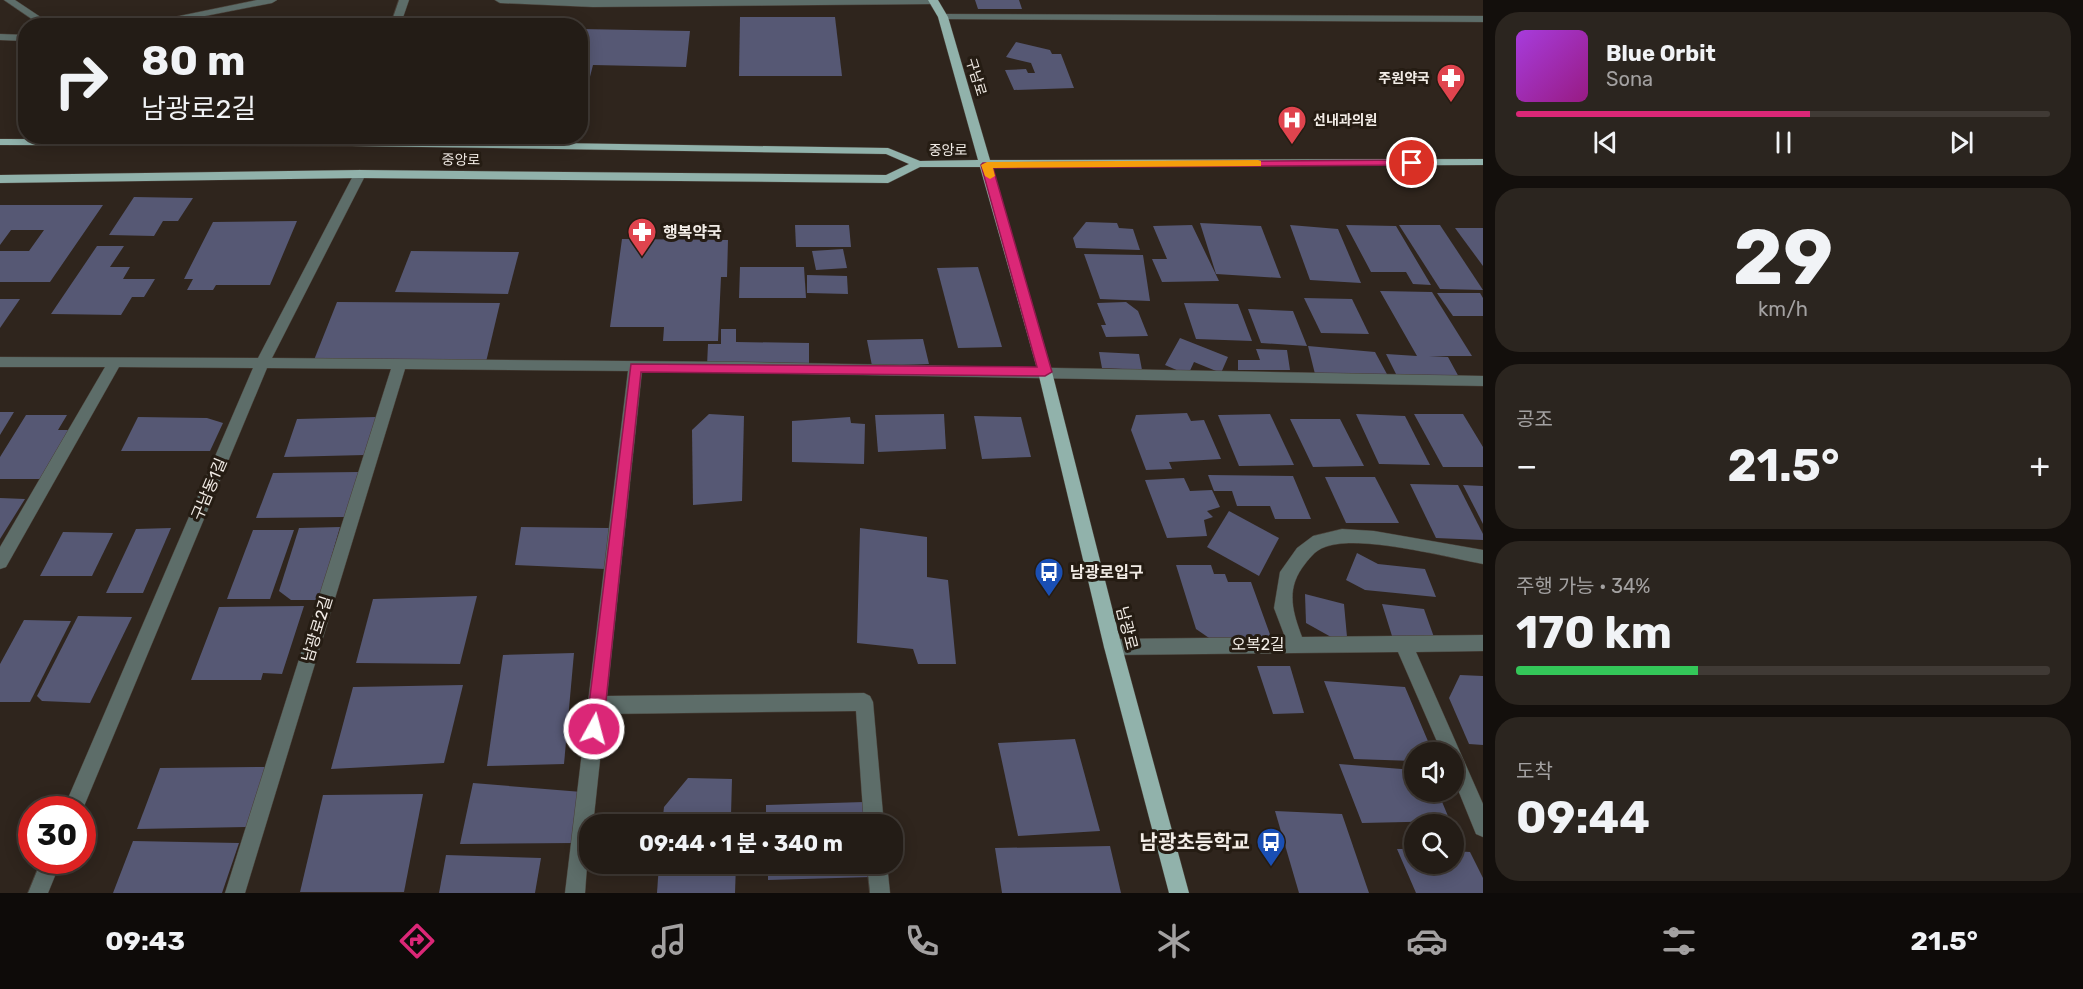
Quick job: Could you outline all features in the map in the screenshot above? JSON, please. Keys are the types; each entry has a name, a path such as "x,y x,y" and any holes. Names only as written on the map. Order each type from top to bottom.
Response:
{"main road":[{"name":"구남로","path":"933,0 943,17 987,165"},
{"name":"중앙로","path":"0,142 18,142"},
{"name":"중앙로","path":"567,144 888,150 918,164 1483,162"},
{"name":"중앙로","path":"0,178 360,174 888,179 918,164"},
{"name":"남광로","path":"987,165 1045,372 1113,647 1179,893"}],"street":[{"path":"9,0 37,18"},
{"path":"178,18 272,0"},
{"path":"398,18 404,0"},
{"path":"500,0 593,2 933,0"},
{"path":"943,17 1483,20"},
{"path":"0,37 18,38"},
{"name":"구남동1길","path":"79,796 263,362 360,174"},
{"path":"0,362 263,362 1045,372 1483,381"},
{"path":"0,562 115,362"},
{"name":"남광로2길","path":"235,893 399,364"},
{"path":"574,893 636,368"},
{"path":"1296,644 1284,608 1286,577 1303,553 1319,541 1342,536 1374,538 1483,557"},
{"path":"1402,643 1446,742"},
{"name":"오복2길","path":"1113,647 1483,643"},
{"path":"597,705 864,702 873,814"},
{"path":"1464,782 1483,826"},
{"path":"38,893 46,874"},
{"path":"878,874 880,893"}],"building":[{"path":"975,0 1019,0 1022,9 978,9"},
{"path":"740,17 835,17 842,76 739,76"},
{"path":"588,29 690,31 686,67 593,65 588,85"},
{"path":"1016,42 1050,50 1052,54 1061,54 1074,88 1014,90 1005,70 1026,69 1028,73 1035,73 1031,63 1006,57"},
{"path":"134,197 193,198 178,221 163,221 154,236 109,235"},
{"path":"0,205 103,205 50,282 0,282 0,251 29,251 44,230 11,230 0,245"},
{"path":"297,221 270,285 216,285 213,290 187,290 193,279 184,279 213,222"},
{"path":"1086,222 1117,223 1119,228 1133,229 1140,250 1076,248 1073,238"},
{"path":"1200,223 1261,226 1281,278 1216,274"},
{"path":"795,225 849,225 851,247 796,247"},
{"path":"1192,225 1219,281 1162,282 1152,259 1167,259 1153,226"},
{"path":"1290,225 1338,229 1361,283 1310,280"},
{"path":"1346,225 1396,226 1431,285 1413,284 1406,272 1371,272"},
{"path":"1399,225 1440,225 1483,290 1440,289"},
{"path":"1455,228 1483,228 1483,266"},
{"path":"622,239 728,240 727,277 721,277 718,341 663,341 664,327 610,327"},
{"path":"97,246 124,246 110,267 130,267 123,279 155,279 144,297 132,297 121,315 51,314"},
{"path":"843,249 847,268 816,270 812,251"},
{"path":"411,251 519,252 508,294 395,292"},
{"path":"1084,254 1143,255 1150,301 1100,299"},
{"path":"740,267 804,267 806,298 739,298"},
{"path":"978,267 1002,347 958,348 937,268"},
{"path":"807,275 847,276 848,294 807,293"},
{"path":"1380,291 1432,292 1472,356 1429,356 1448,357 1460,379 1397,376 1386,354 1417,356"},
{"path":"1437,293 1480,293 1483,298 1483,316 1453,316"},
{"path":"1304,298 1352,299 1369,334 1321,333"},
{"path":"0,299 20,299 0,328"},
{"path":"337,302 500,303 486,362 314,360"},
{"path":"1126,302 1138,311 1148,336 1106,337 1101,325 1106,325 1097,303"},
{"path":"1184,303 1238,304 1252,341 1196,339"},
{"path":"1248,309 1293,311 1307,346 1261,343"},
{"path":"721,329 736,329 736,342 809,343 809,367 707,366 708,344 721,344"},
{"path":"1180,338 1228,357 1221,373 1194,362 1188,375 1165,365"},
{"path":"923,339 929,364 872,366 867,340"},
{"path":"1308,346 1375,352 1388,376 1315,374"},
{"path":"1256,349 1287,350 1290,370 1238,370 1238,360 1260,360"},
{"path":"1099,352 1139,354 1142,370 1102,368"},
{"path":"0,412 14,412 0,435"},
{"path":"1187,413 1191,421 1204,420 1221,459 1169,462 1172,469 1146,470 1131,430 1136,415"},
{"path":"709,414 744,416 742,501 693,505 692,430"},
{"path":"944,414 946,449 878,452 875,415"},
{"path":"1270,414 1294,465 1239,466 1218,415"},
{"path":"1356,414 1405,416 1430,465 1379,464"},
{"path":"1414,414 1463,414 1483,447 1483,467 1443,467"},
{"path":"26,415 67,415 58,430 71,430 42,479 0,479 0,457"},
{"path":"974,416 1021,417 1031,457 982,459"},
{"path":"138,417 207,418 223,423 210,451 121,451"},
{"path":"376,417 365,455 284,457 297,419"},
{"path":"850,417 851,423 865,424 864,464 792,462 792,421"},
{"path":"1290,419 1340,419 1364,466 1313,467"},
{"path":"359,472 345,517 256,518 273,473"},
{"path":"1208,475 1293,476 1311,519 1275,519 1270,506 1237,506 1232,491 1214,491"},
{"path":"1325,477 1375,477 1399,523 1346,523"},
{"path":"1184,478 1190,491 1212,490 1220,507 1207,511 1213,517 1204,520 1207,536 1167,538 1145,480"},
{"path":"1410,484 1458,485 1483,534 1483,540 1436,538"},
{"path":"1463,485 1483,486 1483,524"},
{"path":"0,498 25,499 0,539"},
{"path":"1229,511 1279,538 1259,576 1207,547"},
{"path":"340,527 319,600 291,600 279,591 299,528"},
{"path":"521,527 609,528 605,569 515,565"},
{"path":"171,528 143,593 106,593 136,529"},
{"path":"860,528 927,537 927,577 948,580 956,664 918,664 913,649 857,643"},
{"path":"253,530 294,530 270,599 227,599"},
{"path":"63,532 113,533 92,576 40,576"},
{"path":"1357,553 1378,564 1425,569 1436,597 1365,590 1346,580"},
{"path":"1176,565 1211,565 1214,574 1225,574 1228,582 1251,582 1272,640 1212,640 1196,629"},
{"path":"1305,594 1344,604 1347,637 1340,642 1306,623"},
{"path":"477,596 460,664 356,663 373,599"},
{"path":"1382,604 1424,609 1435,640 1392,636"},
{"path":"304,606 282,674 263,673 261,680 191,680 219,607"},
{"path":"78,616 132,617 90,703 42,701 37,696"},
{"path":"24,620 71,621 30,702 0,702 0,664"},
{"path":"574,653 564,764 487,766 503,655"},
{"path":"1257,666 1290,666 1304,713 1273,714"},
{"path":"1460,675 1483,676 1483,745 1469,744 1449,698"},
{"path":"1324,681 1405,687 1428,742 1404,742 1404,761 1354,759"},
{"path":"463,685 444,763 331,769 353,687"},
{"path":"1075,739 1100,831 1018,836 998,743"},
{"path":"1339,764 1404,769 1404,802 1442,802 1447,814 1404,814 1404,822 1362,823"},
{"path":"265,767 247,827 137,829 160,768"},
{"path":"688,778 732,779 731,814 663,814 664,807"},
{"path":"473,783 582,792 575,843 460,844"},
{"path":"423,794 404,892 300,892 323,795"},
{"path":"864,802 865,814 766,814 766,805"},
{"path":"1275,811 1342,814 1369,893 1299,893"},
{"path":"133,841 239,843 222,893 113,893"},
{"path":"1110,846 1121,893 1002,893 995,848"},
{"path":"1397,849 1404,849 1404,865"},
{"path":"1464,852 1470,852 1483,878 1483,893 1416,893 1408,874 1464,874"},
{"path":"446,855 541,858 535,893 439,893"},
{"path":"658,874 736,874 735,893 657,893"},
{"path":"768,874 871,874 871,877 768,880"}],"slow traffic":[{"path":"990,176 987,165 1258,163"}],"place":[{"name":"주원약국","path":"1451,104"},
{"name":"선내과의원","path":"1292,146"},
{"name":"행복약국","path":"642,258"},
{"name":"남광로입구","path":"1049,598"},
{"name":"남광초등학교","path":"1271,868"}],"route":[{"path":"594,729 636,368 1045,372 987,165 1412,163"}]}
